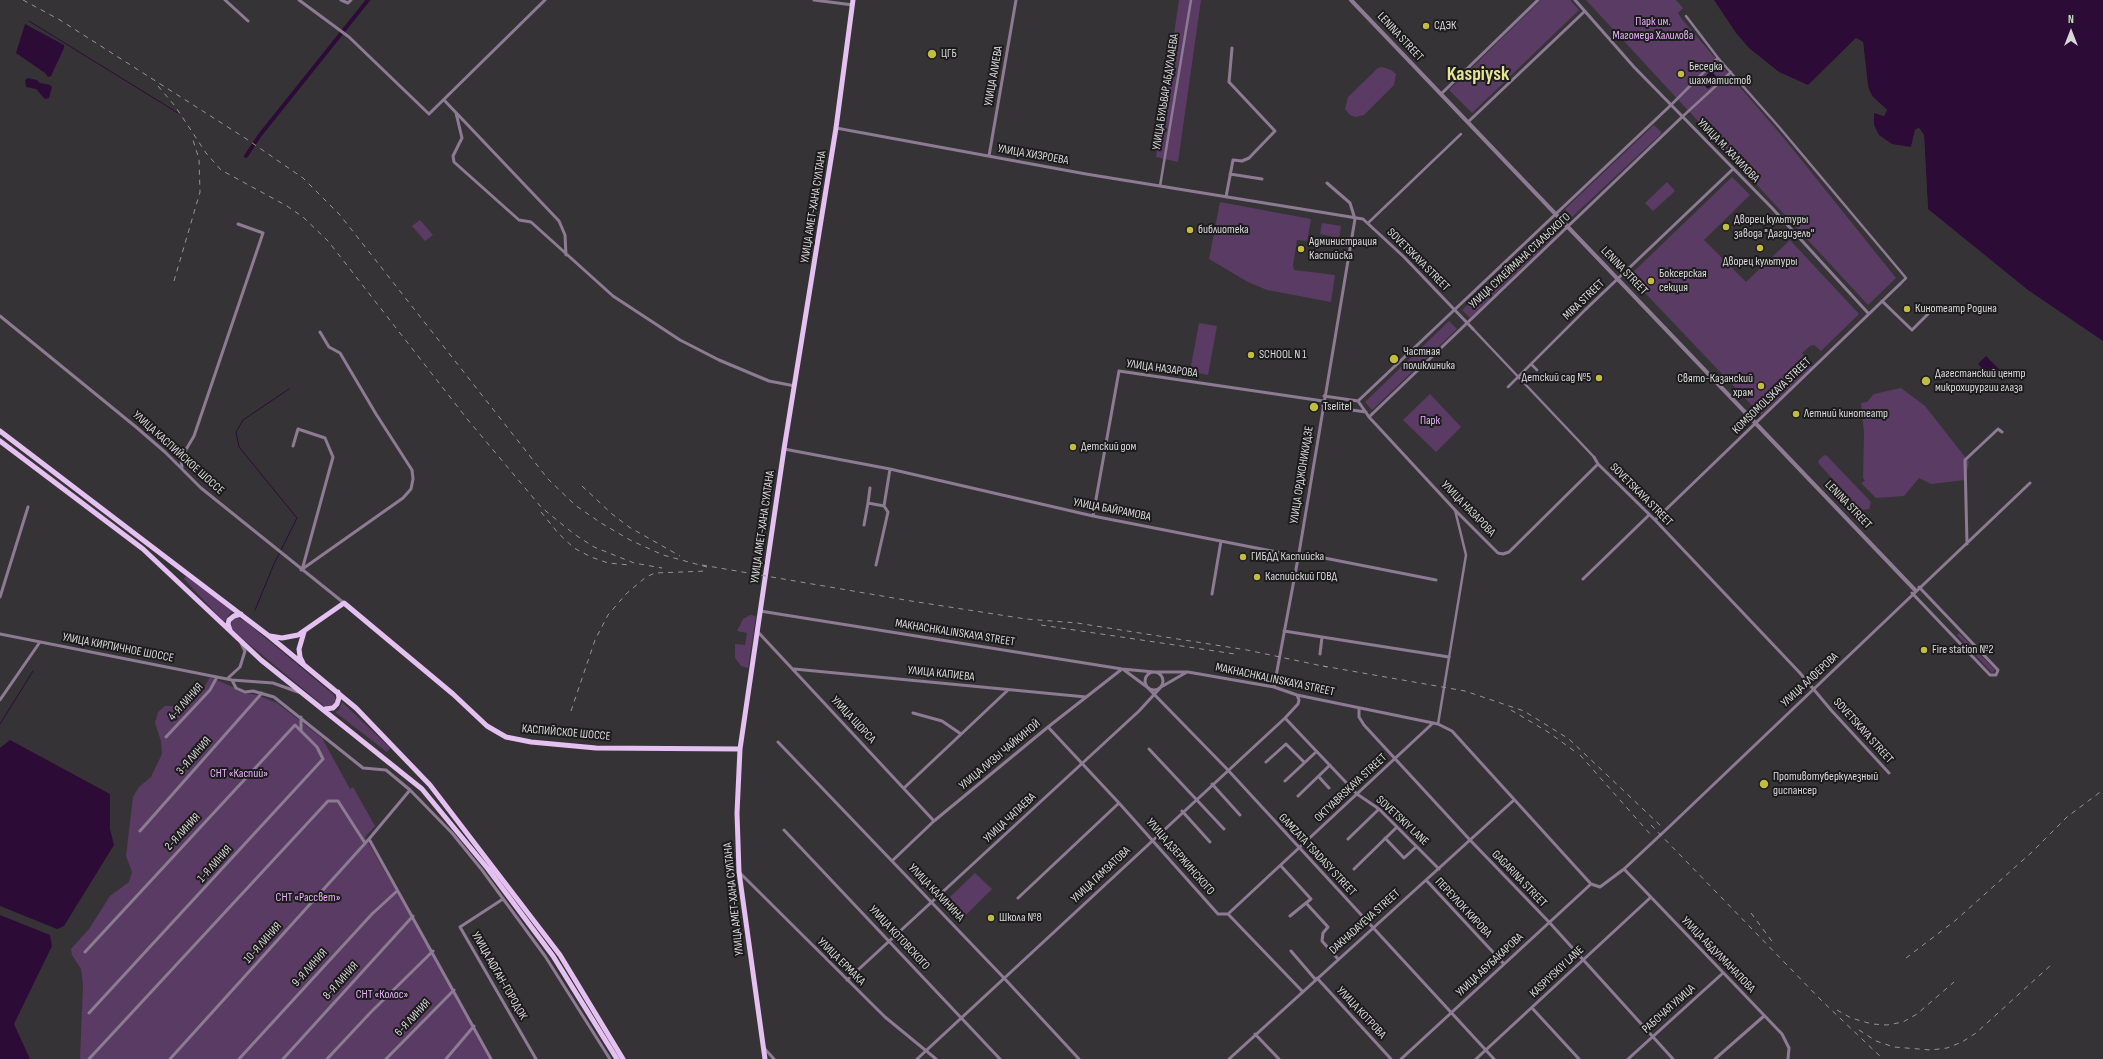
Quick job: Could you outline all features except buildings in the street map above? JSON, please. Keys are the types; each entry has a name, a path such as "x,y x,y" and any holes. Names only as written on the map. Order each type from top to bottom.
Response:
{"main road":[{"name":"УЛИЦА АМЕТ-ХАНА СУЛТАНА","path":"765,1059 739,872 737,814 740,749 784,449 836,128 853,2"},
{"path":"0,431 270,636 356,708 430,785 560,955 623,1059"},
{"path":"0,441 143,549 261,660 422,789 488,869 553,956 617,1059"},
{"path":"270,636 291,638 304,632 344,604"},
{"name":"КАСПИЙСКОЕ ШОССЕ","path":"344,604 453,694 487,726 506,737 531,742 596,748 740,749"},
{"path":"230,630 228,624 229,620 234,616 241,614"},
{"path":"304,632 299,649 300,657 306,667"},
{"path":"324,709 333,708 337,704 339,698 338,692"}],"street":[{"path":"225,0 248,21"},
{"path":"299,0 349,37 429,114 545,0"},
{"path":"341,0 350,1"},
{"path":"814,0 853,2"},
{"name":"УЛИЦА АЛИЕВА","path":"989,156 1016,0"},
{"name":"УЛИЦА БУЛЬВАР АБДУЛЛАЕВА","path":"1160,186 1191,0"},
{"name":"LENINA STREET","path":"1351,0 1916,590 1998,670 1996,675 1990,675 1916,590"},
{"path":"1441,94 1538,0"},
{"name":"УЛИЦА М. ХАЛИЛОВА","path":"1575,0 1670,105 1772,208 1868,314"},
{"path":"1468,122 1585,11"},
{"path":"1686,16 1718,58 1780,127 1906,278 1900,284"},
{"path":"1226,197 1233,160 1242,161 1249,158 1275,131 1229,82 1232,48"},
{"path":"1670,105 1718,58"},
{"path":"1682,117 1731,72"},
{"path":"444,100 559,221 565,235 566,255"},
{"name":"УЛИЦА СУЛЕЙМАНА СТАЛЬСКОГО","path":"1358,401 1456,310 1670,105"},
{"path":"456,113 462,138 453,156 454,162 519,220 531,222 612,296 680,340 719,360 769,381 795,386"},
{"name":"УЛИЦА СУЛЕЙМАНА СТАЛЬСКОГО","path":"1369,417 1568,228 1682,117"},
{"name":"УЛИЦА ХИЗРОЕВА","path":"836,128 1160,186 1355,219 1363,219 1377,231"},
{"path":"1368,223 1461,134"},
{"name":"MIRA STREET","path":"1508,387 1532,365 1586,309 1733,169"},
{"path":"1230,174 1262,179"},
{"path":"1327,183 1350,203 1355,219"},
{"name":"УЛИЦА ОРДЖОНИКИДЗЕ","path":"1274,687 1299,553 1322,406 1355,219"},
{"path":"182,468 181,458 194,436 263,233 238,224"},
{"name":"SOVETSKAYA STREET","path":"1377,231 1456,310 1594,457 1598,464 1649,516 1655,520 1814,689 1831,710 1889,773"},
{"name":"KOMSOMOLSKAYA STREET","path":"1655,520 1900,284"},
{"path":"1882,301 1912,330 1928,314"},
{"name":"УЛИЦА КАСПИЙСКОЕ ШОССЕ","path":"0,316 136,427 182,468 201,488 344,604"},
{"path":"301,570 403,498 411,489 413,479 412,470 376,414 340,353 329,348 320,332"},
{"path":"1532,365 1537,370"},
{"name":"УЛИЦА НАЗАРОВА","path":"1093,516 1119,371 1323,401"},
{"path":"1324,396 1358,401"},
{"name":"УЛИЦА НАЗАРОВА","path":"1358,401 1369,417 1455,510 1498,553 1503,554 1509,552 1598,464"},
{"path":"1322,406 1366,412"},
{"path":"293,446 298,429 325,438 334,457 301,570"},
{"path":"1967,544 1965,460 1998,429 2002,432"},
{"name":"УЛИЦА БАЙРАМОВА","path":"784,449 890,469 1093,516 1294,556 1299,553 1436,580"},
{"path":"876,565 888,512 884,506 890,469"},
{"name":"УЛИЦА АЛФЕРОВА","path":"1600,887 1624,869 2030,483"},
{"path":"864,525 870,488"},
{"path":"868,503 884,506"},
{"path":"0,597 28,507"},
{"path":"1438,724 1466,555 1455,510"},
{"path":"1583,578 1649,516"},
{"path":"1212,594 1221,541"},
{"name":"MAKHACHKALINSKAYA STREET","path":"760,611 1122,669 1154,672 1188,672 1274,687 1297,695 1438,724 1452,732 1591,884 1600,887"},
{"path":"1284,631 1449,656"},
{"name":"УЛИЦА ЩОРСА","path":"758,632 794,668 934,821"},
{"name":"УЛИЦА КИРПИЧНОЕ ШОССЕ","path":"0,634 232,680 273,683 305,694"},
{"path":"1320,654 1322,637"},
{"path":"227,679 240,667 243,660 245,650 240,640"},
{"path":"0,700 40,642"},
{"name":"УЛИЦА КАПИЕВА","path":"794,668 1086,697"},
{"name":"GAMZATA TSADASY STREET","path":"1122,669 1147,687 1227,770 1494,1059"},
{"name":"УЛИЦА ЛИЗЫ ЧАЙКИНОЙ","path":"892,861 934,821 1048,727 1122,669"},
{"path":"1154,672 1162,676 1163,681 1161,687 1154,690 1147,687 1146,678 1149,674 1154,672"},
{"name":"УЛИЦА ЧАПАЕВА","path":"847,980 932,903 1161,687 1188,672"},
{"name":"4-Я ЛИНИЯ","path":"166,737 210,690 218,677"},
{"path":"232,680 236,688 245,692 253,691 274,697 301,717 363,768 386,770 410,790 452,833 503,899 545,956 610,1059"},
{"path":"904,788 1008,690"},
{"name":"3-Я ЛИНИЯ","path":"140,831 262,693"},
{"name":"УЛИЦА ГАМЗАТОВА","path":"917,1059 1196,798 1285,718 1298,704 1299,700 1297,695"},
{"name":"GAGARINA STREET","path":"1359,708 1362,722 1470,840 1549,922 1673,1059"},
{"path":"913,713 942,721 961,734"},
{"path":"301,717 301,731"},
{"name":"SOVETSKIY LANE","path":"1285,718 1358,794 1379,810 1438,869"},
{"name":"OKTYABRSKAYA STREET","path":"1228,914 1433,723"},
{"name":"1-Я ЛИНИЯ","path":"89,1013 323,760 317,747 294,725"},
{"name":"2-Я ЛИНИЯ","path":"85,952 294,725"},
{"name":"УЛИЦА ДЗЕРЖИНСКОГО","path":"1048,727 1083,762 1218,914 1228,914 1302,991"},
{"name":"УЛИЦА КАЛИНИНА","path":"778,742 1004,978 1079,1059"},
{"path":"1266,762 1286,744 1304,762"},
{"path":"1149,750 1224,829"},
{"path":"1285,781 1316,752"},
{"path":"1298,796 1330,765"},
{"path":"1319,777 1329,788"},
{"path":"1212,784 1240,815"},
{"name":"10-Я ЛИНИЯ","path":"170,1059 369,839 410,790"},
{"name":"DAKHADAYEVA STREET","path":"1229,1059 1302,991 1514,800"},
{"path":"89,1059 328,801 338,801 365,843"},
{"path":"1018,898 1119,802"},
{"path":"1348,838 1379,810"},
{"path":"1182,812 1210,842"},
{"path":"1354,869 1397,827"},
{"name":"УЛИЦА КОТОВСКОГО","path":"784,830 1000,1059"},
{"path":"1385,838 1404,858 1416,847"},
{"path":"369,839 397,891 433,951 492,1059"},
{"path":"1281,866 1311,899 1290,916"},
{"name":"УЛИЦА АБДУЛМАНАПОВА","path":"1624,869 1784,1038 1789,1048 1788,1059"},
{"name":"УЛИЦА ЕРМАКА","path":"739,872 884,1017 936,1059"},
{"name":"ПЕРЕУЛОК КИРОВА","path":"1426,880 1504,964"},
{"name":"УЛИЦА АБУБАКАРОВА","path":"1401,1059 1453,1013 1591,884"},
{"name":"9-Я ЛИНИЯ","path":"239,1059 372,914 397,891"},
{"name":"KASPIYSKIY LANE","path":"1476,1059 1650,898"},
{"name":"УЛИЦА АФГАН-ГОРОДОК","path":"503,899 460,927 536,1059"},
{"path":"1306,903 1328,927 1323,933 1322,941 1338,959"},
{"name":"8-Я ЛИНИЯ","path":"283,1059 412,916"},
{"path":"327,1059 381,1002 433,951"},
{"name":"УЛИЦА КОТРОВА","path":"1291,951 1391,1059"},
{"name":"РАБОЧАЯ УЛИЦА","path":"1628,1059 1723,974"},
{"name":"6-Я ЛИНИЯ","path":"386,1059 454,990"},
{"path":"1532,1008 1579,1059"},
{"path":"1715,1059 1764,1016"},
{"path":"446,1059 474,1026"},
{"path":"1255,1034 1278,1059"},
{"path":"764,1048 774,1059"},
{"path":"94,1054 95,1059"}],"green space":[{"path":"1179,0 1201,0 1178,162 1156,157"},
{"path":"1541,0 1570,0 1579,10 1472,113 1449,90"},
{"name":"Парк им. Магомеда Халилова","path":"1586,0 1676,0 1683,8 1678,13 1681,18 1787,142 1896,278 1868,305"},
{"path":"1382,67 1391,70 1396,74 1394,85 1364,115 1355,117 1350,115 1345,109 1348,97 1378,68"},
{"path":"1654,125 1662,133 1572,217 1565,209"},
{"path":"1732,177 1750,195 1704,240 1746,282 1790,240 1859,314 1821,351 1814,345 1810,346 1802,353 1812,367 1761,415 1629,276"},
{"path":"1667,182 1675,191 1653,211 1645,203"},
{"path":"1220,202 1311,219 1307,241 1297,240 1293,265 1294,270 1335,275 1331,302 1267,290 1248,282 1209,259"},
{"path":"420,220 433,235 425,241 412,226"},
{"path":"1322,223 1341,226 1339,238 1320,234"},
{"path":"1550,225 1558,233 1470,318 1462,310"},
{"path":"1449,321 1457,329 1372,410 1365,402"},
{"path":"1199,323 1217,326 1208,375 1190,371"},
{"path":"1901,388 1925,406 1969,462 1965,480 1931,484 1919,478 1904,496 1876,498 1861,483 1865,481 1863,478 1864,433 1861,403 1867,402 1874,394"},
{"name":"Парк","path":"1430,394 1461,427 1436,452 1403,420"},
{"path":"1824,455 1827,456 1871,502 1869,509 1861,510 1819,464 1818,461"},
{"path":"186,576 232,611 224,622 184,579"},
{"path":"750,615 756,616 748,668 741,666 735,658 735,644 745,645 747,633 737,631 743,619"},
{"path":"235,618 245,621 334,695 336,700 333,706 325,707 232,630 231,622"},
{"path":"1959,633 1995,670 1992,673 1957,635"},
{"path":"210,677 246,693 257,695 277,703 322,738 350,789 353,787 375,826 365,837 435,958 490,1059 80,1059 83,985 81,969 72,955 71,949 89,929 110,896 129,882 132,872 126,856 133,797 139,787 151,777 162,754 161,741 155,723 158,712 165,706 179,706 191,701 202,691"},
{"path":"342,702 390,748 387,752 335,712 339,710"},
{"path":"975,873 992,889 964,917 947,900"}],"shaded area":[{"path":"1714,0 2103,0 2103,341 2028,290 1928,209 1924,135 1919,128 1915,130 1911,147 1892,144 1879,135 1874,125 1874,113 1884,116 1887,110 1872,96 1868,87 1863,42 1856,38 1808,85 1779,72 1749,48 1736,33"},
{"path":"25,24 64,45 51,76 48,77 45,73 16,53"},
{"path":"1711,71 1719,79 1708,89 1700,81"},
{"path":"28,78 50,85 52,87 49,98 45,99 36,89 26,87 25,80"},
{"path":"1986,356 2001,371 1993,379 1978,364"},
{"path":"10,740 110,794 110,829 114,845 64,926 57,929 0,906 0,748"},
{"path":"0,915 50,935 52,946 14,1024 30,1059 0,1059"}],"pier":[{"path":"1856,38 1863,42 1868,87 1872,96 1887,110 1884,116 1872,112 1874,111 1883,114 1885,110 1870,97 1866,87 1861,43 1857,40 1810,87 1807,87"},
{"path":"1919,128 1924,135 1928,212 1926,209 1922,135 1918,131 1912,149 1911,147 1915,130"}],"waterway":[{"path":"246,156 260,135 368,0"},
{"path":"29,21 178,113"},
{"path":"255,610 274,564 297,518 239,447 236,432 243,420 289,389"},
{"path":"0,724 33,671"}],"railway":[{"path":"23,0 60,20 245,138 303,178 340,215 548,479 575,505 601,523 630,540 663,555 707,567"},
{"path":"158,86 175,106 206,153 221,170 287,206 303,217 328,241 468,420 541,507 574,534 594,547 634,563 662,568"},
{"path":"174,281 200,192 199,159 193,140"},
{"path":"582,486 612,514 629,527 680,556"},
{"path":"541,512 558,533 574,548 591,557 608,563 630,565"},
{"path":"702,565 1026,619 1077,623 1247,650 1327,667"},
{"path":"571,711 595,640 608,615 626,594 646,577 655,573 707,571"},
{"path":"1041,625 1235,654"},
{"path":"1323,666 1465,691 1524,711 1569,739 1662,827"},
{"path":"1511,710 1548,732 1577,753"},
{"path":"1580,755 1651,835"},
{"path":"1906,958 1956,920 2032,852 2067,817 2103,790"},
{"path":"1651,825 1821,1000 1883,1059"},
{"path":"1751,913 1774,944"},
{"path":"1859,1030 1876,1041 1894,1047 1931,1050 1947,1048 1962,1042 1976,1033 2051,965"},
{"path":"1837,1010 1851,1018 1872,1024 1887,1025 1903,1022 1917,1014 1954,982"}],"place":[{"name":"СДЭК","path":"1426,26"},
{"name":"ЦГБ","path":"932,54"},
{"name":"Беседка шахматистов","path":"1681,74"},
{"name":"Дворец культуры завода \"Дагдизель\"","path":"1726,227"},
{"name":"библиотека","path":"1190,230"},
{"name":"Дворец культуры","path":"1760,248"},
{"name":"Администрация Каспийска","path":"1301,249"},
{"name":"Боксерская секция","path":"1651,281"},
{"name":"Кинотеатр Родина","path":"1907,309"},
{"name":"SCHOOL N 1","path":"1251,355"},
{"name":"Частная поликлиника","path":"1394,359"},
{"name":"Детский сад №5","path":"1599,378"},
{"name":"Дагестанский центр микрохирургии глаза","path":"1926,381"},
{"name":"Свято-Казанский храм","path":"1761,386"},
{"name":"Tselitel","path":"1314,407"},
{"name":"Летний кинотеатр","path":"1796,414"},
{"name":"Детский дом","path":"1073,447"},
{"name":"ГИБДД Каспийска","path":"1243,557"},
{"name":"Каспийский ГОВД","path":"1257,577"},
{"name":"Fire station №2","path":"1924,650"},
{"name":"Противотуберкулезный диспансер","path":"1764,784"},
{"name":"Школа №8","path":"991,918"}],"district":[{"name":"Kaspiysk","path":"1478,75"}],"park label":[{"name":"СНТ «Каспий»","path":"239,774"},
{"name":"СНТ «Рассвет»","path":"308,898"},
{"name":"СНТ «Колос»","path":"382,995"}]}
